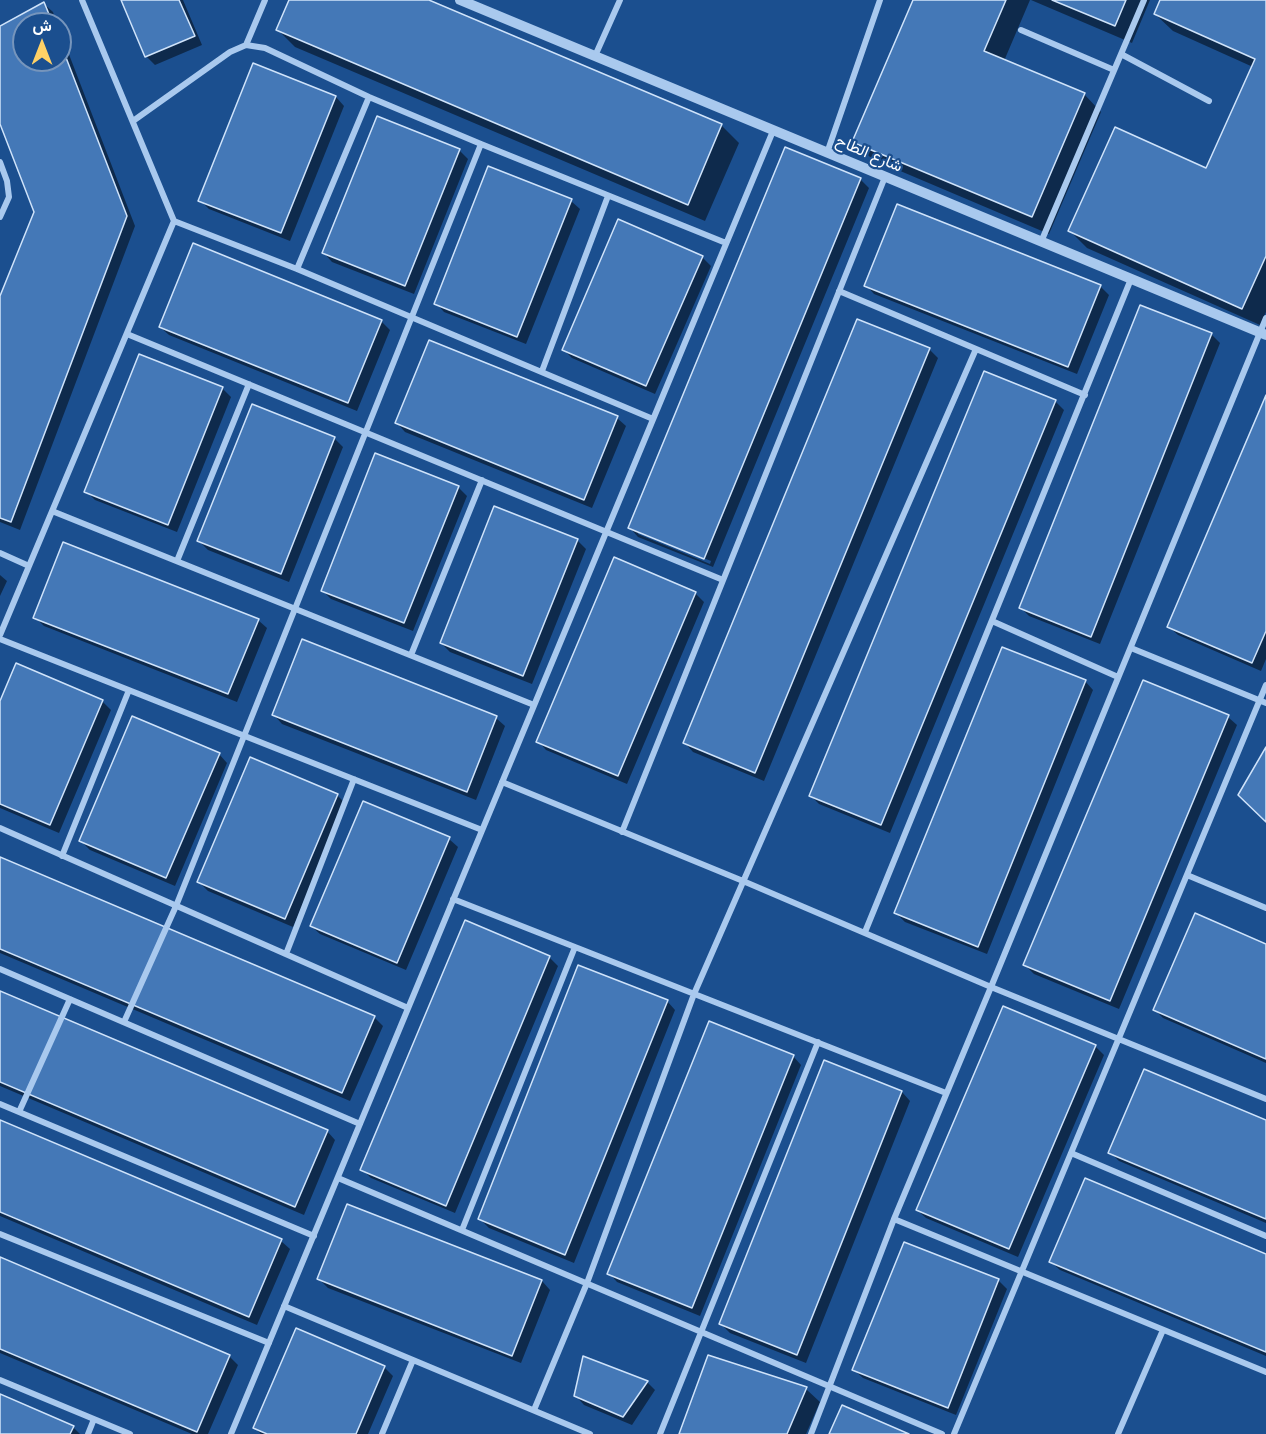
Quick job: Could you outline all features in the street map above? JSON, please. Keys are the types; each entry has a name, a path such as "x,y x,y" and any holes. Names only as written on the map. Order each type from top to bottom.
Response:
{"street":[{"path":"82,0 174,221 0,637 482,830"},
{"path":"246,45 265,0"},
{"name":"شارع الطاح","path":"460,0 1263,334"},
{"path":"596,56 620,0"},
{"path":"827,153 880,0"},
{"path":"1041,242 1144,0"},
{"path":"1021,30 1114,70"},
{"path":"133,121 230,52 246,45 265,48 369,97 726,243"},
{"path":"1121,54 1209,101"},
{"path":"297,269 369,97"},
{"path":"231,1434 773,131"},
{"path":"124,1022 176,906 481,144"},
{"path":"0,162 7,181 9,197 0,217"},
{"path":"622,832 885,177"},
{"path":"542,371 608,196"},
{"path":"174,221 297,269 653,419"},
{"path":"865,932 1131,279"},
{"path":"839,291 1085,395"},
{"path":"811,1434 894,1219 1118,677 1263,334 1266,318"},
{"path":"127,334 723,580"},
{"path":"534,1410 587,1283 694,994 976,349"},
{"path":"177,561 249,384"},
{"path":"411,655 482,480"},
{"path":"52,511 534,705"},
{"path":"0,554 29,566"},
{"path":"992,621 1118,677"},
{"path":"1131,648 1263,702"},
{"path":"954,1434 1187,875 1263,702 1266,685"},
{"path":"62,855 129,690"},
{"path":"286,954 354,779"},
{"path":"502,782 865,932 991,987 1266,1099"},
{"path":"0,828 408,1008"},
{"path":"1187,875 1266,908"},
{"path":"453,899 946,1094"},
{"path":"462,1230 575,947"},
{"path":"0,969 360,1124"},
{"path":"19,1112 70,999"},
{"path":"660,1434 818,1042"},
{"path":"0,1104 314,1236"},
{"path":"1071,1153 1266,1236"},
{"path":"338,1178 942,1434"},
{"path":"894,1219 1266,1372"},
{"path":"0,1234 269,1343"},
{"path":"284,1306 590,1434"},
{"path":"1118,1434 1163,1330"},
{"path":"382,1434 413,1360"},
{"path":"0,1380 130,1434"},
{"path":"88,1434 94,1419"}],"building":[{"path":"121,0 179,0 195,36 145,57"},
{"path":"289,0 429,0 722,124 688,205 276,30"},
{"path":"913,0 1006,0 984,51 1085,93 1032,217 852,142"},
{"path":"1052,0 1126,0 1115,26"},
{"path":"1160,0 1266,0 1266,256 1242,309 1068,231 1115,127 1206,168 1255,59 1154,14"},
{"path":"44,2 48,12 26,12"},
{"path":"12,19 12,72 72,72 127,216 11,522 0,518 0,296 34,212 0,124 0,26"},
{"path":"253,63 336,96 281,233 198,201"},
{"path":"377,116 460,149 405,286 322,253"},
{"path":"785,147 861,178 704,559 628,528"},
{"path":"488,166 572,199 517,337 434,304"},
{"path":"897,204 1101,285 1068,367 864,286"},
{"path":"618,219 703,256 646,386 562,350"},
{"path":"193,243 382,320 348,403 159,327"},
{"path":"1140,305 1212,333 1091,637 1019,608"},
{"path":"857,319 930,348 755,773 683,743"},
{"path":"429,340 618,416 584,500 395,423"},
{"path":"139,354 223,387 168,525 84,492"},
{"path":"984,371 1056,400 881,825 809,796"},
{"path":"1266,395 1266,631 1252,663 1167,627"},
{"path":"252,404 335,437 281,574 197,541"},
{"path":"375,453 459,486 404,623 321,591"},
{"path":"494,506 578,539 523,676 440,643"},
{"path":"63,542 259,619 228,694 33,618"},
{"path":"614,557 696,592 618,776 536,742"},
{"path":"302,639 497,716 467,792 272,715"},
{"path":"1002,647 1086,680 978,947 894,913"},
{"path":"16,663 103,700 50,825 0,804 0,701"},
{"path":"1143,680 1229,715 1110,1001 1023,965"},
{"path":"132,716 220,753 166,878 79,841"},
{"path":"1266,747 1266,822 1238,795"},
{"path":"250,757 338,794 285,919 197,882"},
{"path":"363,801 450,837 397,963 310,926"},
{"path":"0,857 375,1016 342,1093 0,949"},
{"path":"1195,913 1266,944 1266,1059 1153,1010"},
{"path":"465,920 550,956 446,1206 360,1170"},
{"path":"578,965 668,1000 565,1255 478,1219"},
{"path":"0,991 328,1130 295,1207 0,1082"},
{"path":"1003,1006 1096,1045 1009,1249 916,1210"},
{"path":"709,1021 794,1055 692,1308 607,1274"},
{"path":"824,1060 902,1091 797,1355 719,1324"},
{"path":"1144,1069 1266,1120 1266,1219 1108,1153"},
{"path":"0,1120 282,1239 249,1317 0,1212"},
{"path":"1085,1178 1266,1254 1266,1352 1049,1262"},
{"path":"347,1204 542,1280 512,1356 317,1279"},
{"path":"904,1242 999,1279 948,1408 852,1370"},
{"path":"0,1257 230,1355 197,1432 0,1349"},
{"path":"296,1328 385,1366 356,1434 267,1434 253,1428"},
{"path":"708,1355 807,1387 787,1434 679,1434"},
{"path":"583,1356 648,1381 623,1417 574,1396"},
{"path":"0,1394 74,1426 70,1434 0,1434"},
{"path":"842,1405 909,1434 829,1434"}]}
